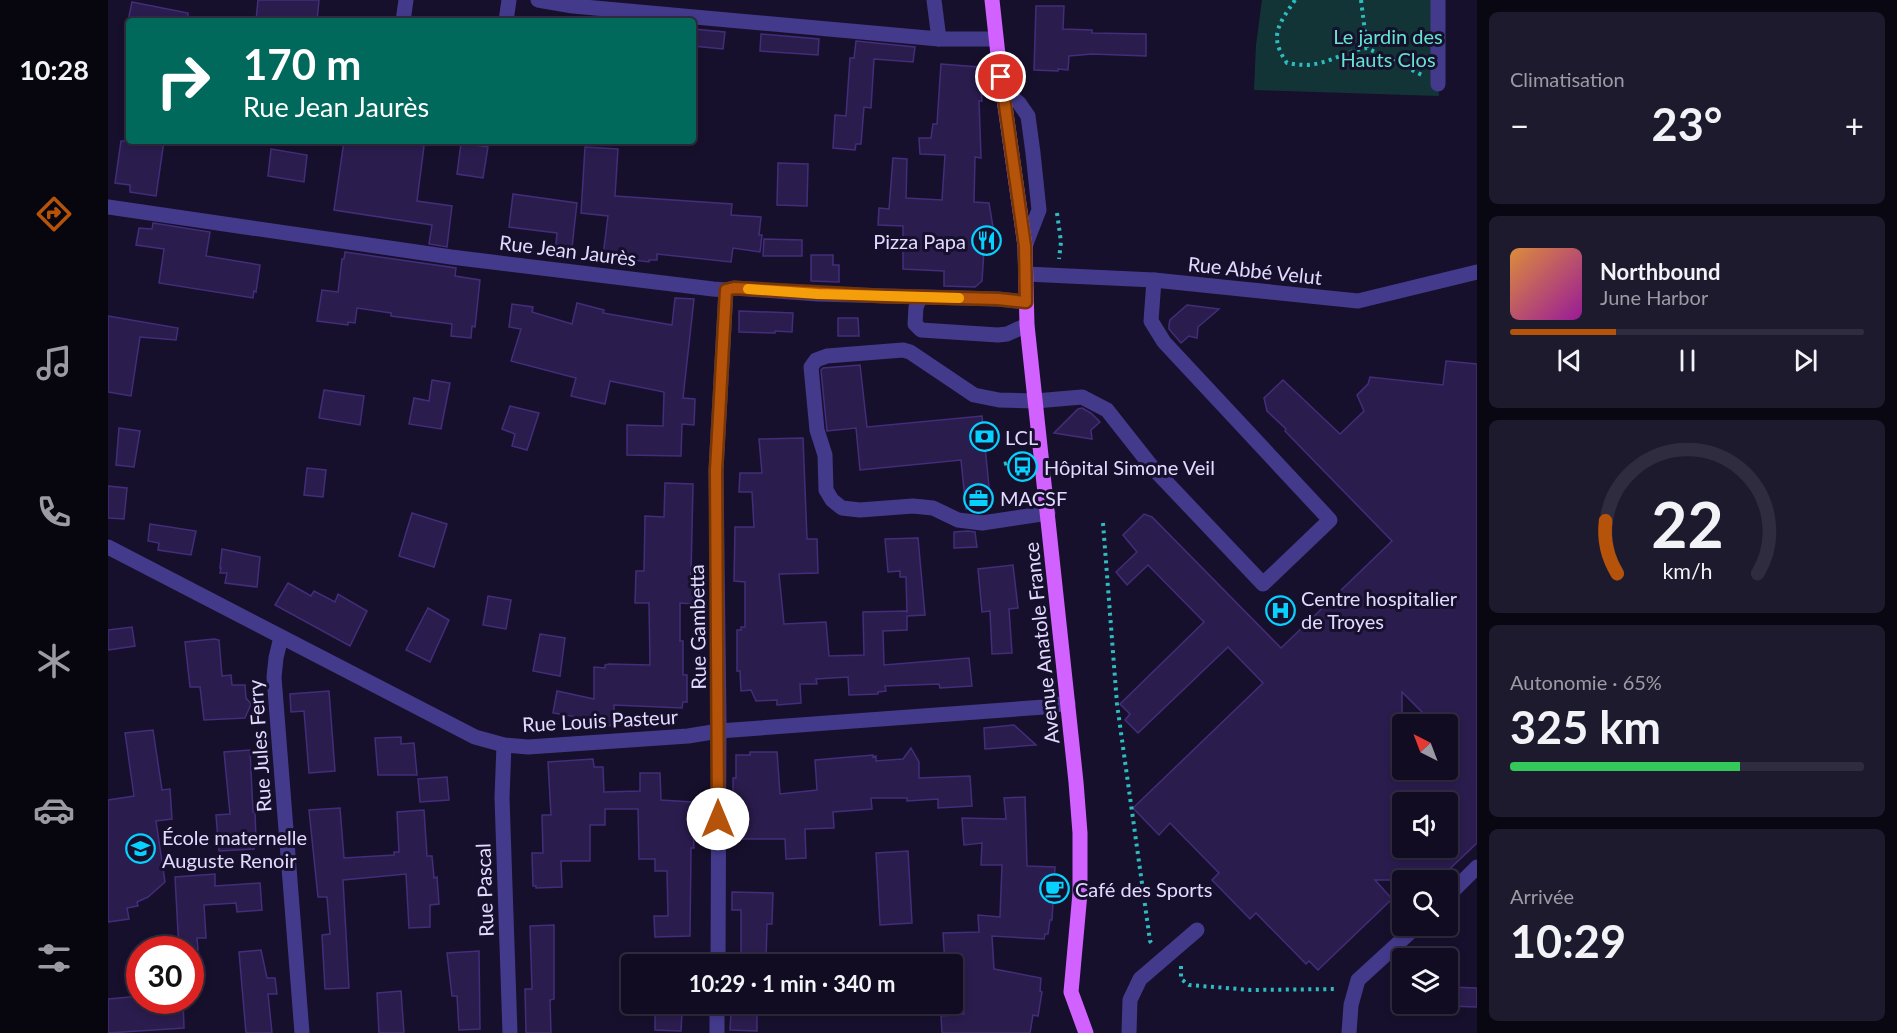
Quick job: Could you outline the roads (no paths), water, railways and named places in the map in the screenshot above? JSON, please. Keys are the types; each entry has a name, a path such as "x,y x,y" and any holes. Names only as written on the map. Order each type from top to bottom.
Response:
{"main road":[{"name":"Avenue Anatole France","path":"992,0 1025,246 1027,325 1080,833 1080,892 1071,993 1086,1033"}],"street":[{"path":"403,18 405,0"},
{"path":"506,18 509,0"},
{"path":"538,0 573,6 939,39 996,39"},
{"path":"934,0 939,39"},
{"path":"1438,0 1438,84"},
{"name":"Rue Jean Jaurès","path":"108,207 451,257 726,290 734,288 1026,302"},
{"name":"Rue Abbé Velut","path":"1026,274 1154,280 1358,301 1477,272"},
{"path":"1048,513 982,523 958,520 933,508 913,506 860,510 842,508 825,490 825,455 817,430 811,368 816,360 827,356 903,350 910,352 974,395 990,400 1082,397 1107,410 1152,467 1263,584 1330,520 1164,342 1151,321 1154,280"},
{"name":"Rue Gambetta","path":"717,954 716,470 726,290"},
{"path":"920,298 916,307 915,324 921,330 998,335 1027,325"},
{"name":"Rue Louis Pasteur","path":"108,547 475,736 504,745 552,746 688,736 718,731 1068,703"},
{"name":"Rue Jules Ferry","path":"281,637 274,677 302,1033"},
{"name":"Rue Pascal","path":"504,745 502,798 510,1033"},
{"path":"1458,886 1477,867"},
{"path":"1129,1033 1130,1000 1140,979 1197,930"},
{"path":"1349,1033 1351,1005 1358,980 1406,936"},
{"path":"717,1014 717,1033"}],"place":[{"name":"Pizza Papa","path":"987,241"},
{"name":"LCL","path":"984,437"},
{"name":"Hôpital Simone Veil","path":"1023,467"},
{"name":"MACSF","path":"979,498"},
{"name":"Centre hospitalier de Troyes","path":"1280,610"},
{"name":"École maternelle Auguste Renoir","path":"141,848"},
{"name":"Café des Sports","path":"1054,889"}],"park label":[{"name":"Le jardin des Hauts Clos","path":"1388,48"}]}
